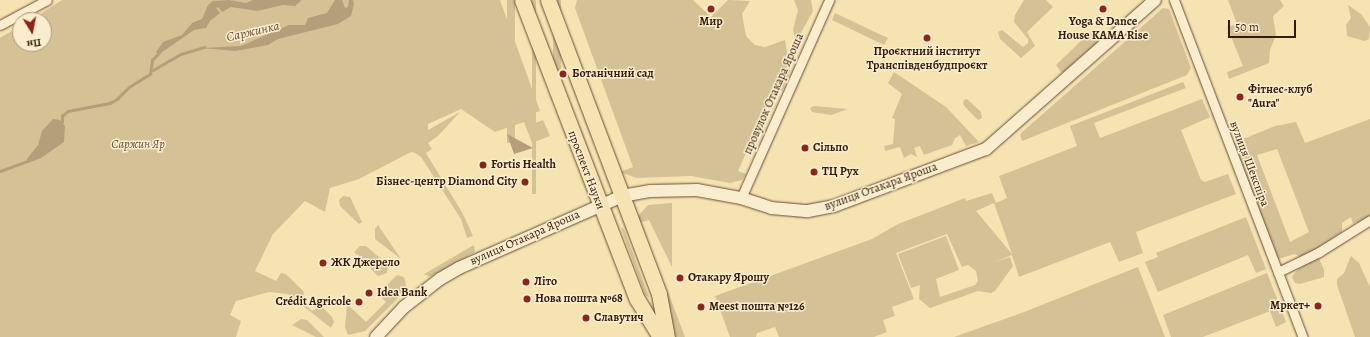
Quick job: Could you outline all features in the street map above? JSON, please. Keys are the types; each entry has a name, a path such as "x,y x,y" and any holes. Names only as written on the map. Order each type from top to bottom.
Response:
{"main road":[{"name":"проспект Науки","path":"522,0 599,204 637,299 660,337"},
{"name":"проспект Науки","path":"548,0 660,294 667,337"}],"street":[{"path":"0,25 47,0"},
{"name":"провулок Отакара Яроша","path":"741,198 829,0"},
{"name":"вулиця Отакара Яроша","path":"376,337 404,307 440,279 599,204 622,196 651,191 697,190 741,198 771,208 808,211 820,210 986,149 1155,0"},
{"name":"вулиця Шекспіра","path":"1174,0 1303,337"},
{"path":"1278,272 1320,252 1370,220"}],"green space":[{"name":"Саржин Яр","path":"62,0 500,0 540,111 532,114 535,123 543,120 550,136 532,143 524,122 495,132 461,109 428,124 428,130 460,112 438,136 428,143 432,149 426,153 463,214 473,236 467,238 461,219 421,157 411,152 359,179 330,188 325,212 305,201 273,234 255,271 276,281 281,273 286,274 304,292 302,302 312,311 321,306 332,317 334,322 331,328 288,294 269,292 236,301 230,315 241,321 236,337 0,337 0,38 12,31 12,52 52,52 52,12 43,12"},
{"path":"507,0 515,0 515,143 507,143"},
{"path":"532,0 536,0 536,194 532,194"},
{"path":"553,0 561,0 561,87 553,87"},
{"path":"577,0 693,0 711,17 728,0 750,1 742,14 746,36 755,45 765,47 785,40 790,71 782,91 775,88 738,171 746,174 742,180 730,183 691,176 636,178 620,172 633,167 575,8"},
{"path":"794,0 811,0 813,11 796,42 793,30 798,10"},
{"path":"1024,0 1046,0 1053,7 1027,32 1035,46 1021,58 1000,39 998,32 1002,30 1023,47 1028,43 1028,39 1014,22 1015,15"},
{"path":"1228,0 1280,0 1284,6 1273,16 1276,35 1270,50 1269,63 1229,79 1227,72 1243,66 1227,27 1237,24"},
{"path":"1348,5 1361,14 1370,27 1369,39 1364,41 1347,36 1346,25 1351,18"},
{"path":"1163,8 1169,9 1191,68 1187,75 1022,141 1020,134"},
{"path":"835,13 888,38 884,45 832,20"},
{"path":"1090,32 1098,40 1097,44 1066,72 1061,72 1056,65"},
{"path":"894,72 946,107 979,142 966,146 960,135 955,138 952,145 924,155 920,146 914,148 917,157 911,154 904,158 900,147 885,151 884,146 893,144 895,119 892,118 902,94 888,83"},
{"path":"1183,82 1186,88 1094,123 1100,138 1202,99 1210,117 1181,130 1201,180 1205,182 1228,174 1236,194 1136,232 1143,253 1119,262 1110,242 1019,277 1012,255 995,262 1010,257 1013,266 995,291 991,293 978,291 930,308 919,299 920,285 911,288 898,254 946,236 959,270 936,279 940,297 975,285 978,281 976,271 968,265 962,267 947,234 896,253 914,299 892,307 895,316 883,320 887,332 874,337 779,337 775,327 757,333 756,337 730,337 715,296 872,239 898,224 965,198 966,201 992,193 996,203 1007,198 999,176 1077,146 1070,126","holes":["994,203 1012,254 976,211"]},
{"path":"967,99 981,112 982,118 978,120 963,104 964,100"},
{"path":"814,106 848,109 831,115 812,112 810,108"},
{"path":"1370,119 1370,217 1353,224 1351,217 1342,223 1342,232 1302,258 1295,254 1278,259 1231,144 1275,126 1296,122 1305,143","holes":["1277,149 1309,232 1290,242 1257,155"]},
{"path":"343,196 350,197 362,222 359,224 340,206 339,200"},
{"path":"672,203 672,267 649,220 639,223 638,216 648,205"},
{"path":"1246,217 1266,269 1256,273 1248,255 1158,292 1145,262 1158,257 1156,253"},
{"path":"378,225 401,259 375,239 375,229"},
{"path":"621,228 624,229 649,297 645,295"},
{"path":"474,245 475,252 430,277 424,274"},
{"path":"360,246 366,246 388,265 387,273 378,276 354,252"},
{"path":"1318,256 1324,270 1324,277 1300,284 1295,283 1292,277 1297,270"},
{"path":"1351,256 1359,263 1370,287 1370,337 1355,337 1337,285 1337,279 1344,273"},
{"path":"1138,267 1165,337 954,337 1024,312"},
{"path":"1267,273 1286,322 1276,327 1270,311 1203,337 1171,337 1163,315"},
{"path":"397,275 404,277 407,289 365,331 348,335 345,327 347,304 366,322 386,302 378,294"},
{"path":"668,292 685,337 672,337 663,294"},
{"path":"301,319 307,320 324,337 316,337 292,325"}],"shaded area":[{"path":"229,0 246,3 253,0 302,0 295,6 283,5 257,11 231,7 222,12 218,7 216,8 220,13 210,21 206,28 194,30 158,55 156,52 163,42 182,35 192,23 202,19 208,5 213,1"},
{"path":"335,0 342,0 345,8 348,7 349,0 353,0 354,4 351,16 338,24 278,39 268,45 235,51 201,48 241,46 289,25 305,25 308,18 327,13"},
{"path":"53,119 60,120 65,126 64,142 41,158 28,163 27,159 38,145 42,131"},
{"path":"507,134 533,148 514,154"}],"waterway":[{"name":"Саржинка","path":"153,70 181,54 204,47"},
{"name":"Саржинка","path":"62,122 62,116 68,111 110,103 117,99 129,87 150,74 152,60 159,53"},
{"name":"Саржинка","path":"0,171 27,161"}],"place":[{"name":"Мир","path":"711,9"},
{"name":"Yoga & Dance House KAMA Rise","path":"1103,9"},
{"name":"Проєктний інститут Транспівденбудпроєкт","path":"927,38"},
{"name":"Ботанічний сад","path":"563,74"},
{"name":"Фітнес-клуб \"Aura\"","path":"1240,97"},
{"name":"Сільпо","path":"805,148"},
{"name":"Fortis Health","path":"483,165"},
{"name":"ТЦ Рух","path":"814,172"},
{"name":"Бізнес-центр Diamond City","path":"525,182"},
{"name":"ЖК Джерело","path":"323,263"},
{"name":"Отакару Ярошу","path":"680,278"},
{"name":"Літо","path":"526,282"},
{"name":"Idea Bank","path":"369,293"},
{"name":"Нова пошта №68","path":"527,299"},
{"name":"Crédit Agricole","path":"359,302"},
{"name":"Мркет+","path":"1318,306"},
{"name":"Meest пошта №126","path":"701,307"},
{"name":"Славутич","path":"586,318"}]}
